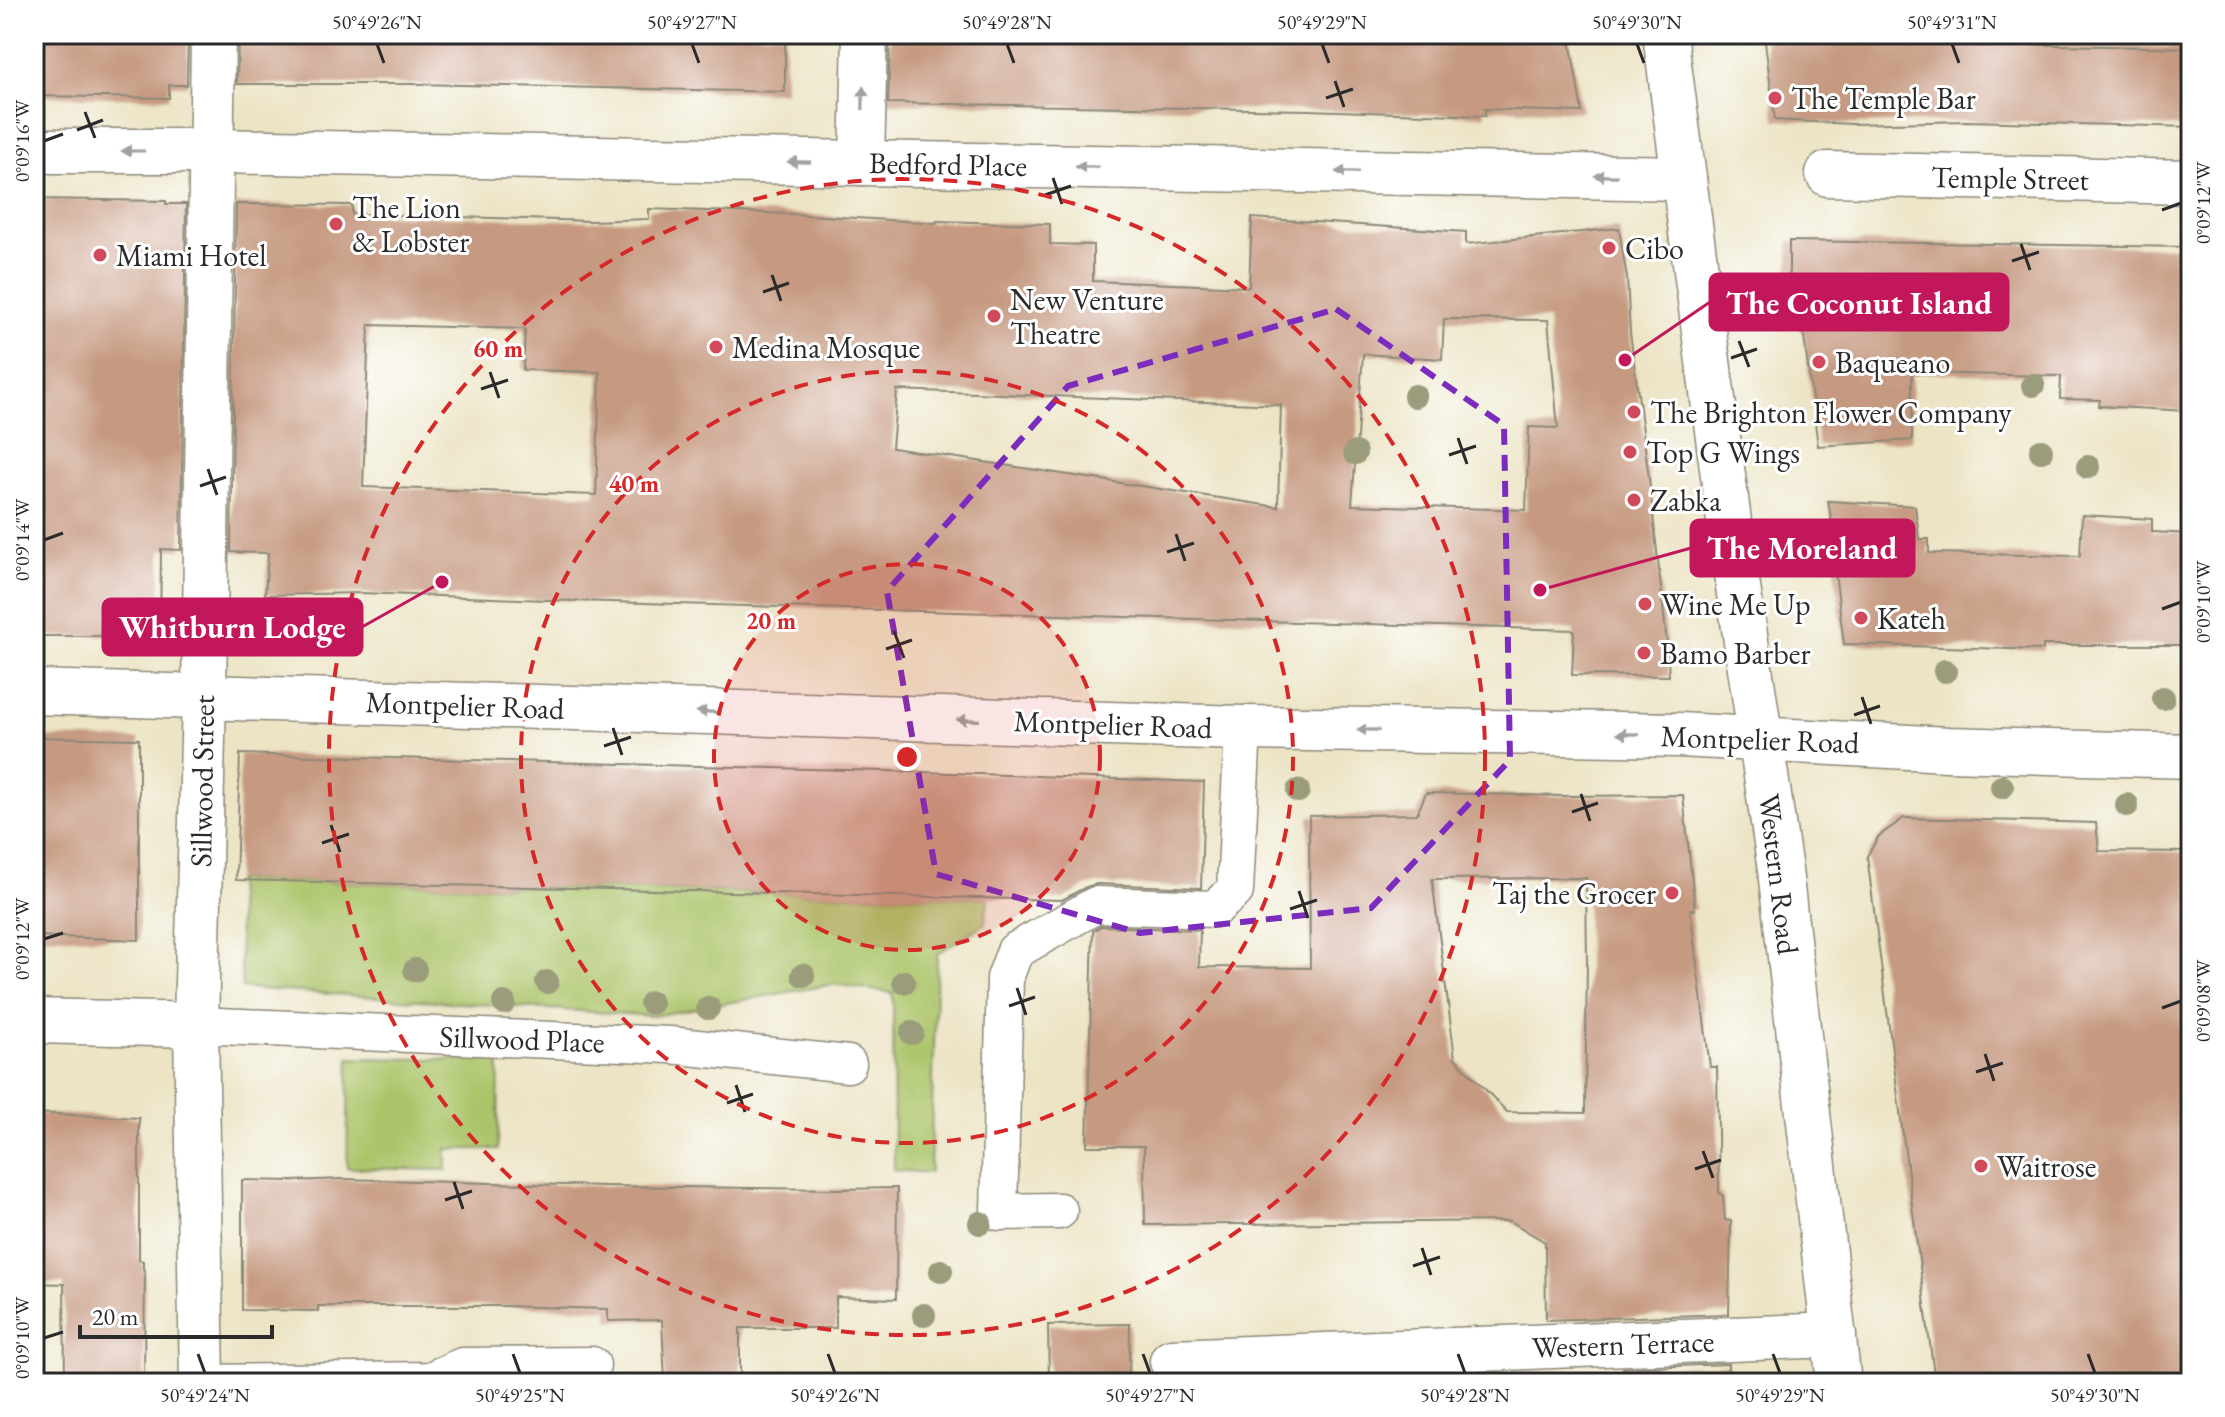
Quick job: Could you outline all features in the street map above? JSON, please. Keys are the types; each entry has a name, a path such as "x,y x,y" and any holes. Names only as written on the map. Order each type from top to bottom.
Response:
{"street":[{"name":"Sillwood Street","path":"202,1383 196,1025 213,34"},
{"path":"862,163 865,34"},
{"name":"Western Road","path":"1665,34 1735,567 1780,870 1839,1383"},
{"name":"Bedford Place","path":"34,151 211,151 1684,178"},
{"name":"Temple Street","path":"1828,174 2191,182"},
{"name":"Montpelier Road","path":"34,692 1243,728 1679,735 1948,749 2191,756"},
{"path":"34,1021 196,1025"},
{"name":"Western Terrace","path":"1172,1361 1834,1335"}],"lane":[{"path":"1059,1211 999,1212 1005,978 1015,951 1096,905 1214,909 1235,891 1243,728"},
{"name":"Sillwood Place","path":"196,1025 670,1045 848,1064"},
{"path":"202,1383 430,1380 462,1366 592,1365"}],"highlighted area":[{"path":"1336,309 1504,425 1510,760 1371,908 1140,933 936,874 887,591 1068,386"}],"green space":[{"path":"236,880 988,898 985,923 937,954 930,1173 894,1170 893,993 834,984 653,1016 242,988"},
{"path":"349,1058 499,1060 498,1149 447,1149 447,1170 347,1168"}],"building":[{"path":"34,34 188,34 187,85 169,85 169,98 34,96"},
{"path":"238,34 785,34 785,92 415,84 237,84"},
{"path":"890,34 1569,34 1582,112 1485,109 1485,116 888,103"},
{"path":"1764,34 1851,34 1851,38 1968,43 2191,48 2191,127 1967,121 1852,124 1775,120"},
{"path":"34,199 186,204 181,550 161,549 160,636 34,636"},
{"path":"236,204 352,205 352,214 592,221 649,219 649,209 936,223 1050,224 1050,244 1093,245 1093,281 1249,287 1252,218 1466,232 1466,244 1619,228 1627,278 1630,332 1649,478 1669,676 1572,675 1574,630 360,593 265,595 268,553 231,552","holes":["1444,319 1548,320 1558,428 1529,427 1526,510 1352,505 1363,354 1442,359","369,325 525,329 523,370 600,372 596,495 363,487","897,390 1281,405 1278,507 892,448"]},
{"path":"1789,241 2191,247 2187,411 2099,406 2100,400 2060,399 2061,376 1912,373 1912,440 1818,446 1804,336 1790,313 1799,291 1789,273"},
{"path":"1828,501 1915,506 1919,539 1929,539 1929,553 2080,556 2082,515 2152,519 2152,532 2191,534 2191,645 2043,645 2043,650 1844,644 1831,540 1835,540"},
{"path":"34,737 139,739 139,940 34,936"},
{"path":"240,754 1204,782 1201,888 1097,884 1062,900 236,880"},
{"path":"1426,793 1683,795 1695,910 1690,909 1710,1067 1717,1067 1719,1193 1723,1196 1725,1220 1731,1221 1729,1314 1546,1320 1545,1242 1510,1221 1145,1225 1144,1146 1087,1146 1093,931 1101,926 1200,930 1199,967 1310,968 1309,816 1417,814","holes":["1586,878 1585,1113 1507,1112 1455,1058 1432,879"]},
{"path":"1904,818 2096,823 2099,851 2191,852 2191,1383 1935,1383 1867,856 1879,836"},
{"path":"34,1113 139,1118 139,1260 143,1261 145,1270 144,1383 65,1383 64,1284 34,1283"},
{"path":"342,1179 605,1186 897,1188 896,1299 836,1297 836,1328 740,1328 740,1383 665,1383 662,1320 608,1321 608,1309 318,1306 318,1311 242,1310 242,1180"},
{"path":"1130,1324 1129,1383 1049,1383 1048,1325"},
{"path":"1728,1364 1728,1383 1614,1383 1623,1368"}],"place":[{"name":"The Temple Bar","path":"1775,98"},
{"name":"The Lion & Lobster","path":"336,224"},
{"name":"Cibo","path":"1609,248"},
{"name":"Miami Hotel","path":"100,255"},
{"name":"New Venture Theatre","path":"994,316"},
{"name":"Medina Mosque","path":"716,347"},
{"name":"The Coconut Island","path":"1625,360"},
{"name":"Baqueano","path":"1819,362"},
{"name":"The Brighton Flower Company","path":"1634,412"},
{"name":"Top G Wings","path":"1630,452"},
{"name":"Zabka","path":"1634,500"},
{"name":"Whitburn Lodge","path":"442,582"},
{"name":"The Moreland","path":"1540,590"},
{"name":"Wine Me Up","path":"1645,604"},
{"name":"Kateh","path":"1861,618"},
{"name":"Bamo Barber","path":"1644,653"},
{"name":"Taj the Grocer","path":"1672,893"},
{"name":"Waitrose","path":"1981,1166"}]}
